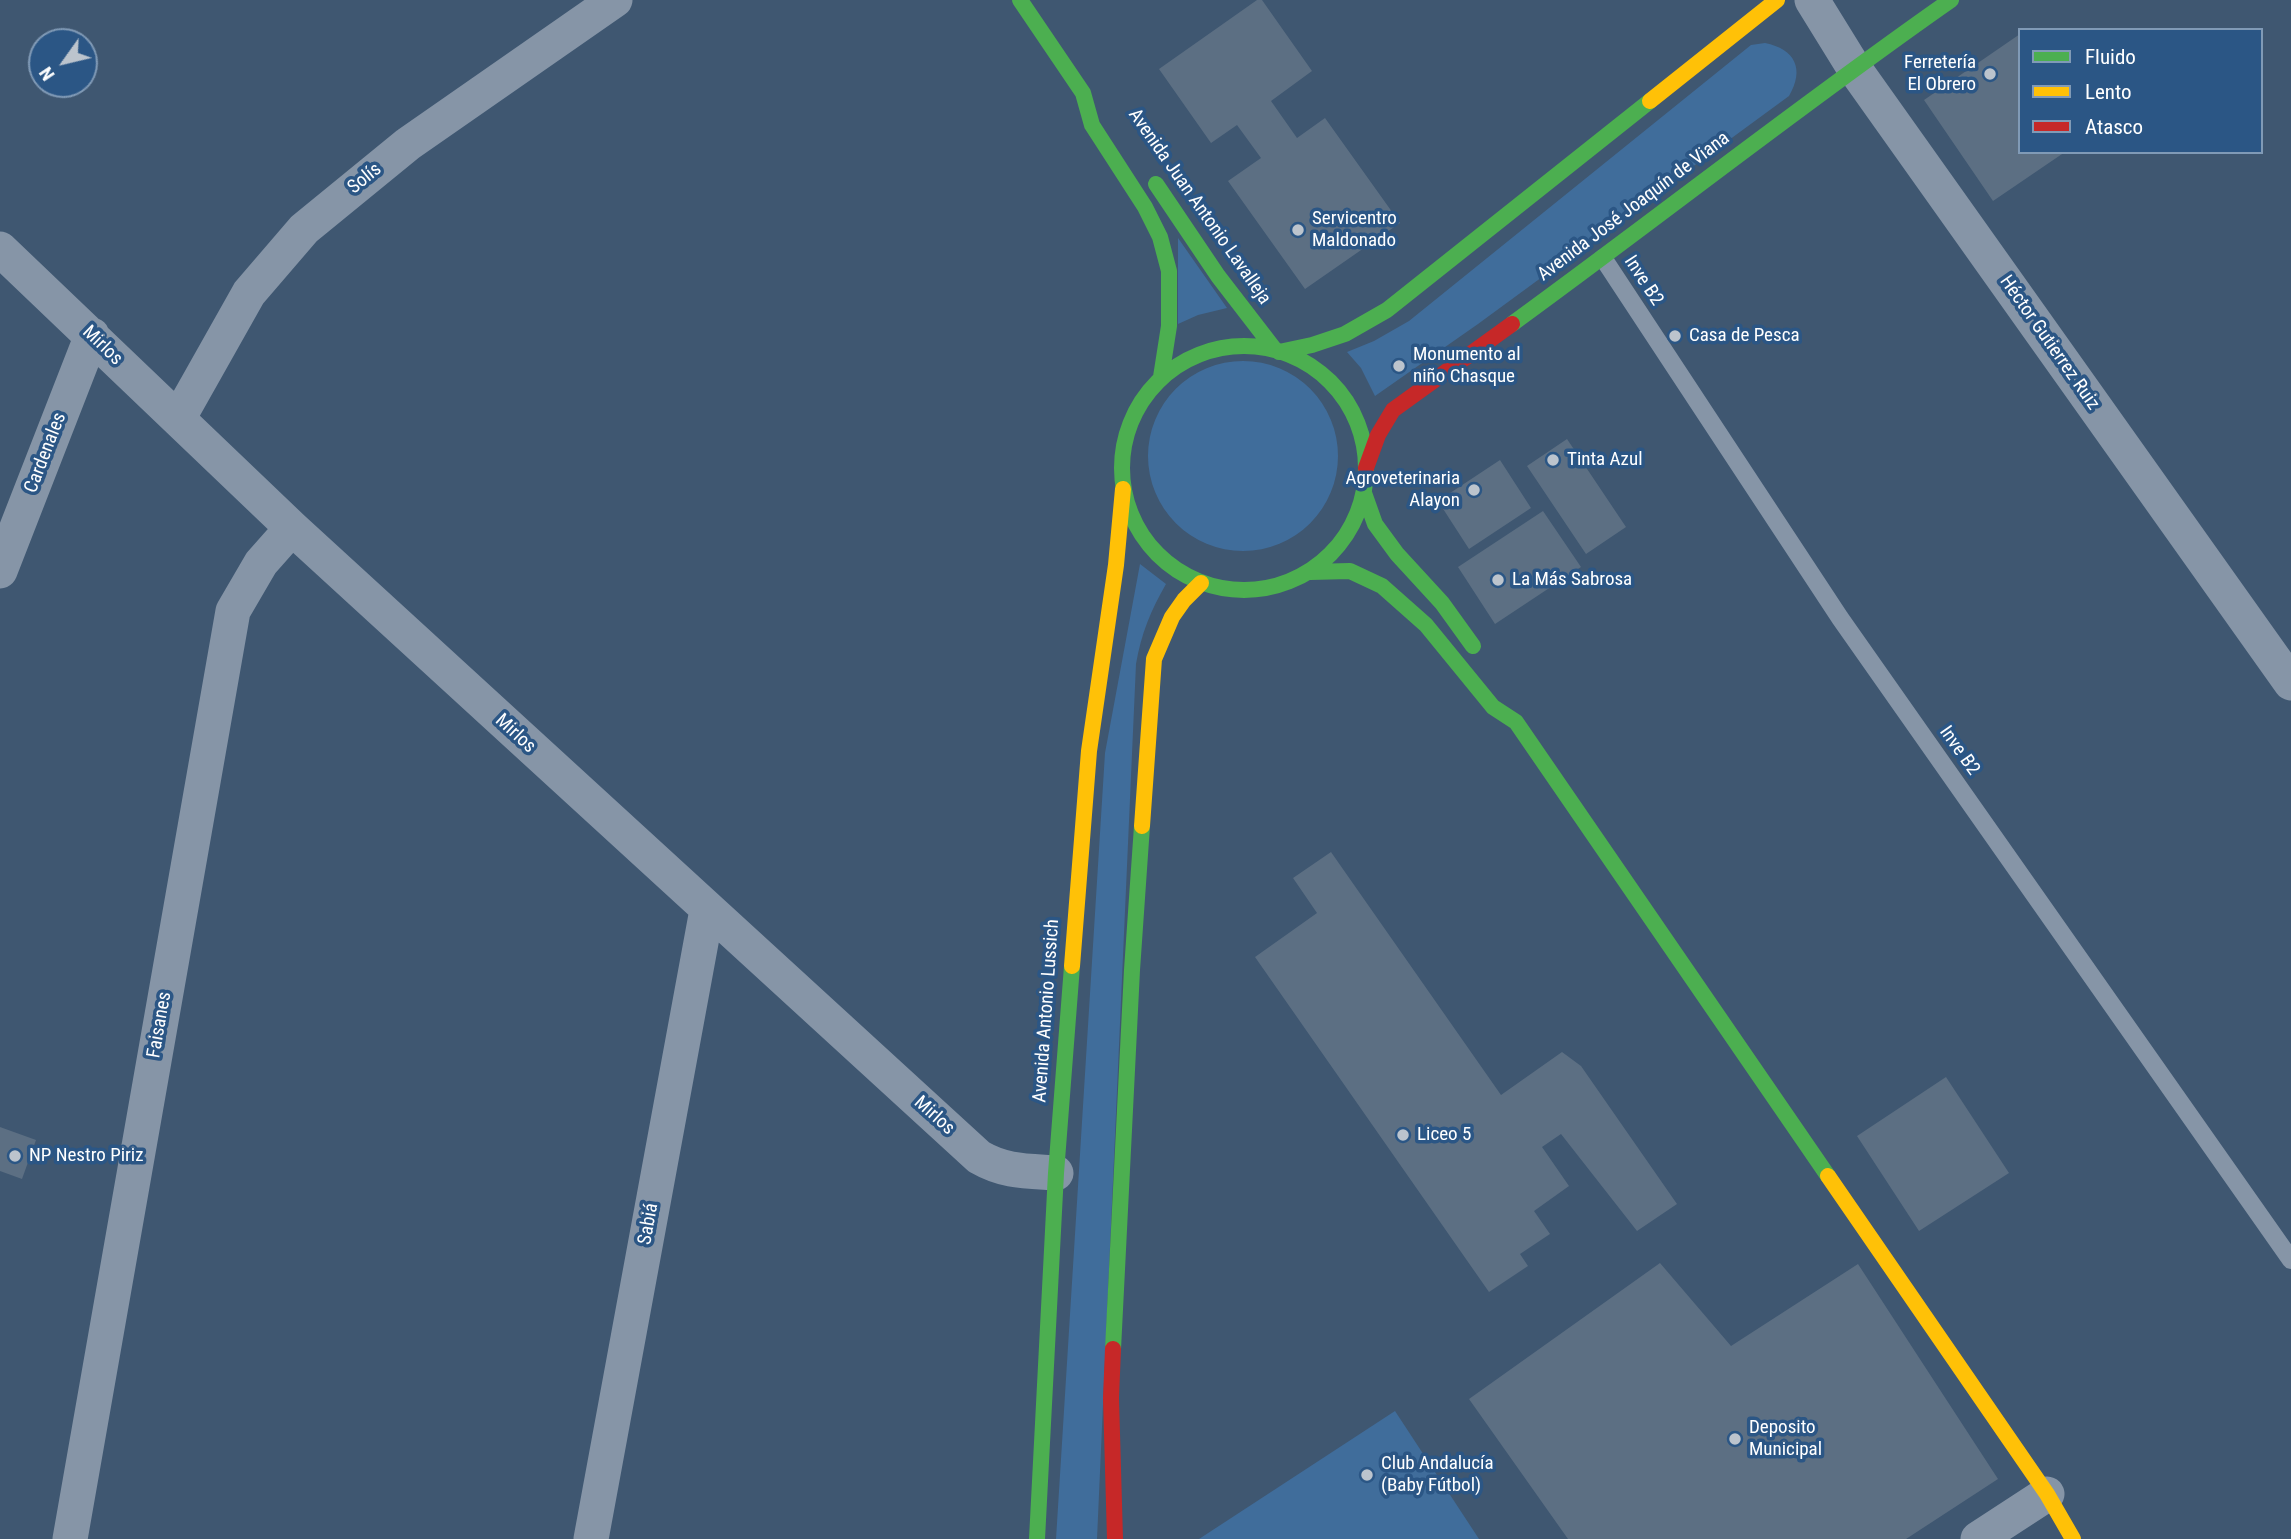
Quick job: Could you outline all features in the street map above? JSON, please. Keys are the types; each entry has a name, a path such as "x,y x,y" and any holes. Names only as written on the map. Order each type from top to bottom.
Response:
{"main road":[{"name":"Avenida Juan Antonio Lavalleja","path":"1020,0 1083,93 1100,108"},
{"path":"1277,351 1312,345 1345,334 1387,310 1777,0"},
{"name":"Avenida José Joaquín de Viana","path":"1366,468 1378,435 1394,410 1603,258 1854,68 1951,0"},
{"name":"Avenida Juan Antonio Lavalleja","path":"1083,93 1092,125 1145,207 1160,237 1169,271 1169,326 1161,377"},
{"name":"Avenida Juan Antonio Lavalleja","path":"1148,172 1218,276 1277,351"},
{"path":"1250,344 1277,351 1312,366 1331,382 1351,409 1361,434 1366,468 1364,493 1353,524 1335,551 1310,572 1276,587 1238,591 1201,583 1164,562 1137,529 1123,489 1123,448 1127,435 1136,409 1161,377 1194,356 1224,347 1250,344"},
{"name":"Avenida Antonio Lussich","path":"1037,1539 1056,1172 1089,751 1116,565 1123,489"},
{"path":"1364,493 1375,524 1397,554 1442,604 1481,657"},
{"path":"1310,572 1350,572 1382,586 1426,625 1493,706 1516,722 2047,1494 2073,1539"},
{"path":"1115,1539 1111,1398 1132,970 1154,659 1165,627 1185,597 1201,583"},
{"path":"1512,700 1516,722"}],"street":[{"name":"Solís","path":"178,419 249,293 304,229 408,144 615,0"},
{"name":"Héctor Gutierrez Ruiz","path":"1812,0 1854,68 2291,683"},
{"name":"Mirlos","path":"0,249 292,528 706,910 979,1157 997,1167 1017,1171 1056,1172"},
{"name":"Cardenales","path":"0,571 92,335"},
{"name":"Faisanes","path":"70,1539 233,611 261,563 292,528"},
{"name":"Sabiá","path":"591,1539 706,910"},
{"path":"1978,1539 2047,1494"}],"lane":[{"name":"Inve B2","path":"1603,258 1840,618 2291,1260"}],"shaded area":[{"path":"1765,43 1784,50 1794,62 1796,77 1789,96 1478,324 1375,396 1361,368 1347,352 1374,341 1409,321 1751,45"},
{"path":"1178,238 1227,308 1198,315 1178,324"},
{"path":"1243,361 1279,368 1310,389 1331,420 1338,456 1331,492 1310,523 1279,544 1243,551 1207,544 1176,523 1155,492 1148,456 1155,420 1176,389 1207,368"},
{"path":"1140,564 1166,584 1147,623 1136,664 1097,1539 1056,1539 1105,753"},
{"name":"Club Andalucía (Baby Fútbol)","path":"1395,1411 1479,1539 1199,1539"}],"building":[{"path":"1257,0 1262,0 1312,71 1271,101 1297,138 1325,118 1400,223 1305,289 1228,181 1261,158 1237,125 1211,143 1159,69"},
{"path":"2018,35 2018,154 2062,154 1993,201 1924,100"},
{"path":"1567,439 1626,527 1586,554 1527,466"},
{"path":"1500,460 1531,508 1469,549 1438,501"},
{"path":"1543,511 1581,567 1495,624 1458,567"},
{"path":"1331,852 1501,1095 1562,1052 1581,1066 1677,1204 1637,1231 1561,1134 1542,1147 1569,1186 1534,1211 1550,1234 1520,1254 1528,1266 1489,1292 1255,957 1317,913 1293,878"},
{"path":"1946,1077 2009,1173 1919,1231 1857,1136"},
{"name":"NP Nestro Piriz","path":"0,1127 36,1140 22,1179 0,1171"},
{"name":"Deposito Municipal","path":"1660,1263 1731,1346 1858,1264 1998,1479 1906,1539 1568,1539 1469,1399"}],"traffic: fast":[{"path":"1020,0 1083,93 1092,125 1145,207 1160,237 1169,271 1169,326 1161,377"},
{"path":"1512,324 1840,79 1951,0"},
{"path":"1279,352 1345,334 1387,310 1650,101"},
{"path":"1156,184 1218,276 1275,350"},
{"path":"1244,346 1279,351 1291,356 1312,367 1330,382 1345,400 1356,421 1361,433 1366,468 1361,503 1356,515 1345,536 1330,554 1312,569 1291,580 1279,585 1244,590 1209,585 1197,580 1176,569 1158,554 1143,536 1132,515 1127,503 1122,468 1127,433 1132,421 1143,400 1158,382 1176,367 1197,356 1209,351 1244,346"},
{"path":"1364,493 1375,524 1397,554 1442,603 1473,646"},
{"path":"1310,572 1350,571 1382,586 1426,625 1493,707 1516,722 1828,1176"},
{"path":"1113,1349 1142,826"},
{"path":"1037,1539 1056,1173 1072,966"}],"traffic: slow":[{"path":"1650,101 1777,0"},
{"path":"1072,966 1089,751 1116,565 1123,489"},
{"path":"1142,826 1154,659 1172,617 1201,583"},
{"path":"1828,1176 2047,1494 2073,1539"}],"traffic: jam":[{"path":"1366,468 1378,435 1393,410 1512,324"},
{"path":"1113,1349 1111,1398 1115,1539"}],"place":[{"name":"Ferretería El Obrero","path":"1990,74"},
{"name":"Servicentro Maldonado","path":"1298,230"},
{"name":"Casa de Pesca","path":"1675,336"},
{"name":"Monumento al niño Chasque","path":"1399,366"},
{"name":"Tinta Azul","path":"1553,460"},
{"name":"Agroveterinaria Alayon","path":"1474,490"},
{"name":"La Más Sabrosa","path":"1498,580"},
{"name":"Liceo 5","path":"1403,1135"},
{"name":"NP Nestro Piriz","path":"15,1156"},
{"name":"Deposito Municipal","path":"1735,1439"},
{"name":"Club Andalucía (Baby Fútbol)","path":"1367,1475"}]}
